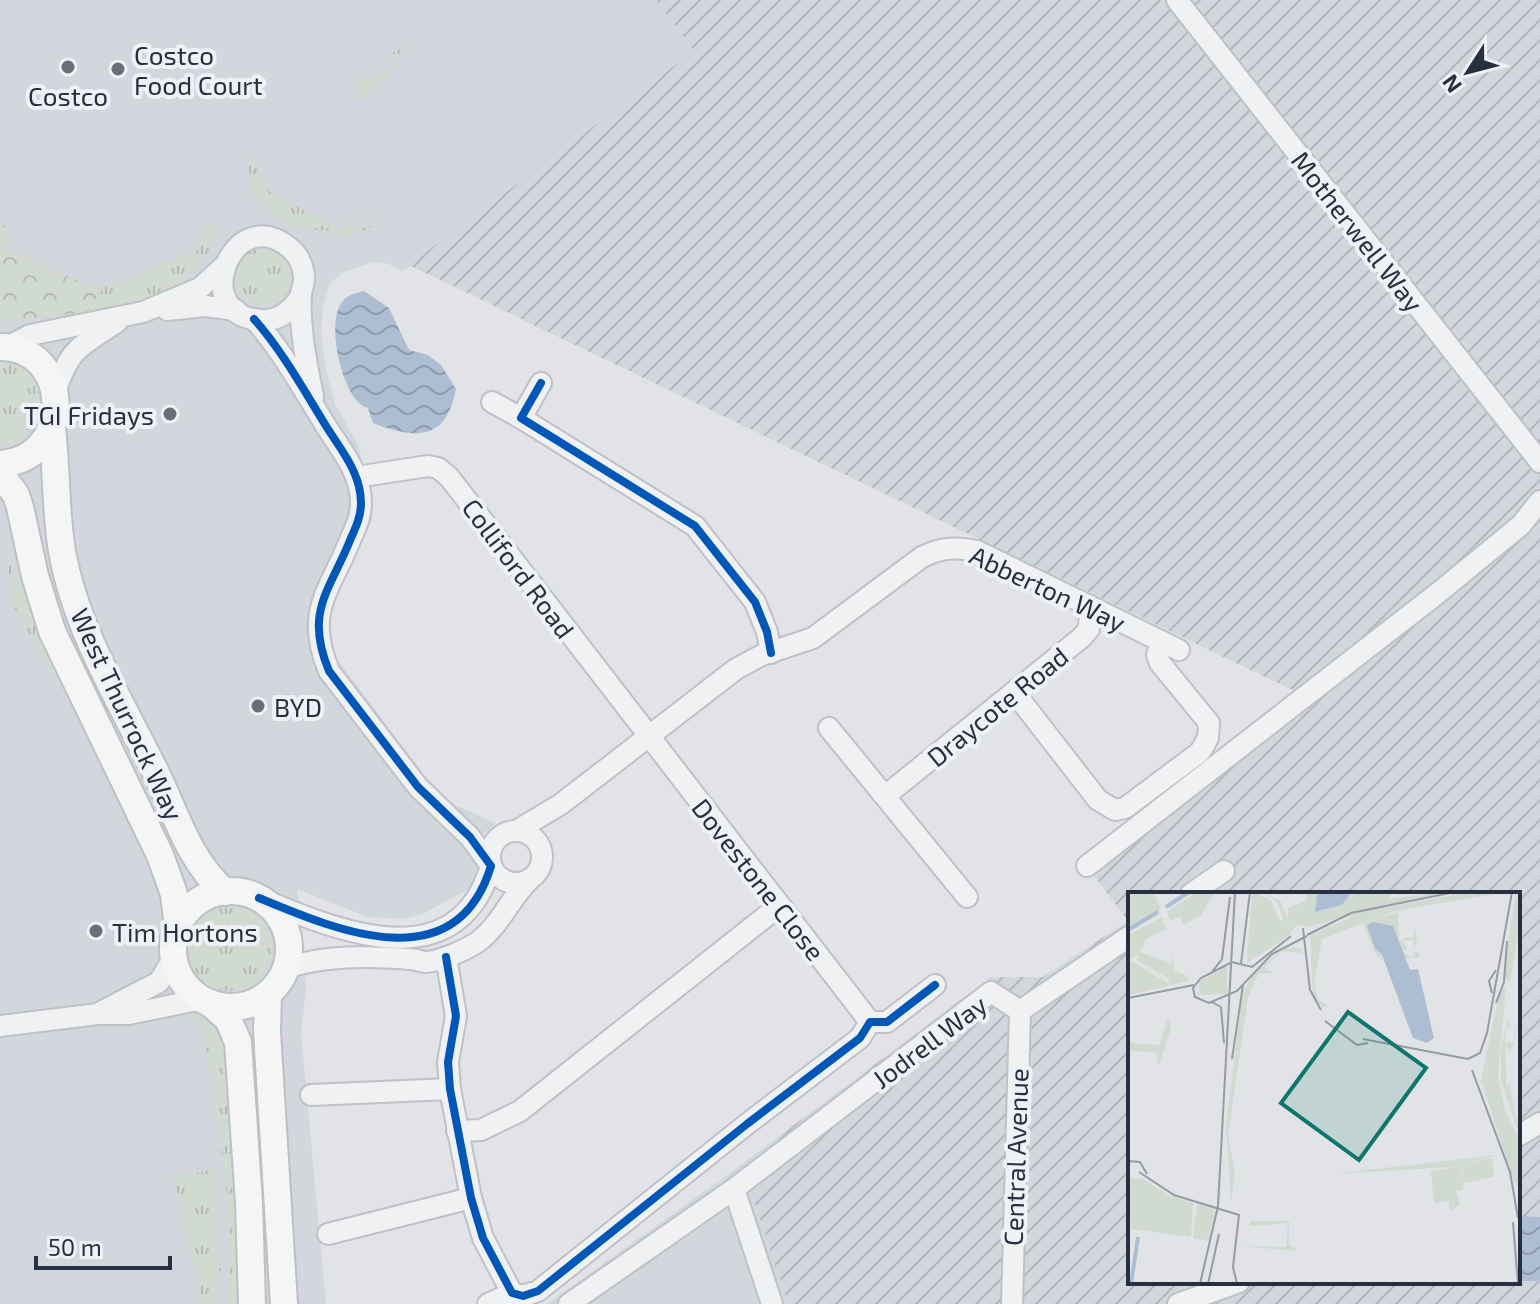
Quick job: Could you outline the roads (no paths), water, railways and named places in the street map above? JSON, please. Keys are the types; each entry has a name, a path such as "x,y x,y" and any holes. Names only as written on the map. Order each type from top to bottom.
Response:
{"main road":[{"path":"4,347 24,352 38,362 49,376 55,392"},
{"name":"West Thurrock Way","path":"55,392 57,410 52,428 55,502 62,553 88,636 191,852 210,879 225,892"},
{"path":"0,464 28,456 42,444 52,428"},
{"name":"West Thurrock Way","path":"0,473 16,495 20,507 35,576 52,631 160,855 174,894 178,927"},
{"path":"206,1001 227,1007 244,1006 268,994 286,968 288,940 282,921 259,898 238,892 208,896 193,905 174,939 174,957 183,981 206,1001 228,1019 238,1042 252,1304"},
{"path":"268,994 267,1032 284,1304"}],"street":[{"name":"Motherwell Way","path":"1177,0 1540,462"},
{"path":"55,392 64,365 72,353 133,315 200,288 224,266 234,250 251,239 271,238 293,250 301,263 304,276 302,332 314,405"},
{"path":"224,266 222,284 225,296 276,344 356,477 361,502 358,520 324,593 318,619 322,653 336,681 418,787 470,837 503,880 521,883 530,879"},
{"path":"4,347 30,335 133,315 205,306 278,318 289,311 301,296"},
{"path":"521,418 541,383"},
{"path":"492,402 695,526 755,602 765,624 771,653"},
{"name":"Colliford Road","path":"356,477 428,466 438,468 449,477 648,736"},
{"path":"1087,866 1438,593 1521,525 1540,501"},
{"name":"Abberton Way","path":"509,833 561,804 736,669 750,660 813,638 922,557 947,548 977,551 1170,646 1157,655 1160,663 1209,723 1208,738 1200,752 1125,808 1115,810 1098,800 1014,692"},
{"name":"Draycote Road","path":"885,796 1089,629 1090,606"},
{"path":"829,728 967,897"},
{"name":"Dovestone Close","path":"648,736 870,1022"},
{"name":"Abberton Way","path":"542,855 547,830 561,804"},
{"path":"286,968 326,958 426,962 446,957 476,943 497,924 517,891 539,869 540,847 531,835 473,827 438,808"},
{"path":"259,898 347,930 380,938 412,938 438,931 458,920 474,905 482,893 491,866 491,849 509,833"},
{"path":"1194,892 1224,871"},
{"path":"457,1131 481,1130 520,1111 779,906"},
{"name":"Jodrell Way","path":"734,1189 991,992 1020,1011 1128,937"},
{"path":"98,1014 159,982 174,957"},
{"path":"446,957 456,1016 448,1062 457,1131 483,1238 512,1293"},
{"path":"488,1304 512,1293 523,1296 536,1293 860,1038 870,1022 887,1022 935,985"},
{"path":"0,1026 98,1014 129,1014 206,1001"},
{"name":"Central Avenue","path":"1012,1304 1020,1011"},
{"path":"311,1095 450,1089"},
{"path":"1520,1135 1540,1123"},
{"path":"569,1304 734,1189 772,1304"},
{"path":"328,1234 471,1198"},
{"path":"1178,1304 1233,1284"}],"water":[{"path":"364,291 389,308 409,350 428,355 441,365 456,389 445,419 426,432 402,432 373,423 368,408 358,402 346,381 335,338 337,312 344,300"},
{"path":"1520,1216 1540,1217 1540,1281 1520,1281"}],"place":[{"name":"Costco","path":"68,67"},
{"name":"Costco Food Court","path":"118,69"},
{"name":"TGI Fridays","path":"170,414"},
{"name":"BYD","path":"258,706"},
{"name":"Tim Hortons","path":"96,931"}]}
